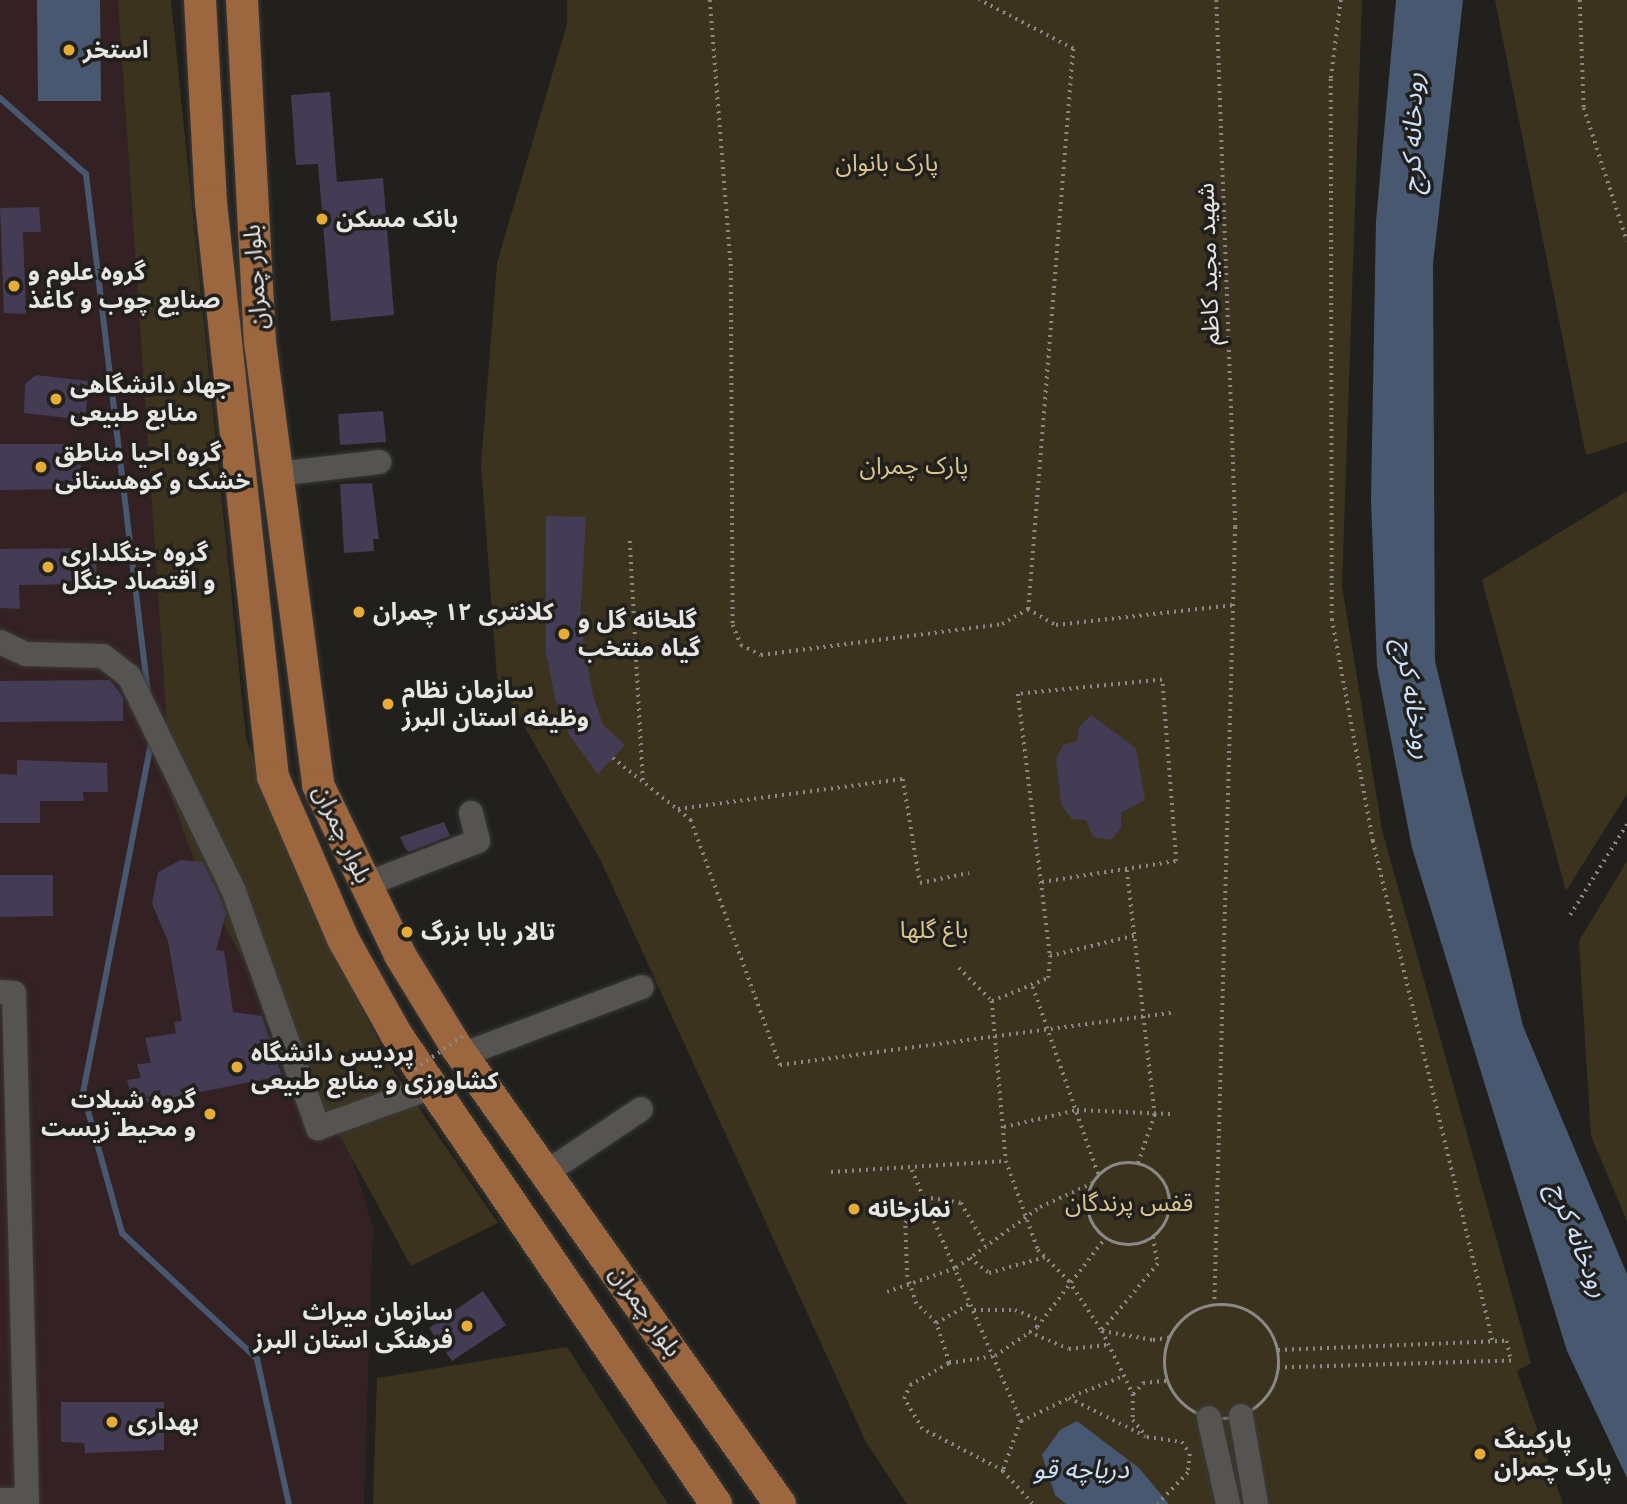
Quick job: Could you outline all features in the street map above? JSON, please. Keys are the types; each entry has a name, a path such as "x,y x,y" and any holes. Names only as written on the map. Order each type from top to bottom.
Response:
{"main road":[{"name":"بلوار چمران","path":"200,0 211,203 273,777 344,939 421,1080 716,1504"},
{"name":"بلوار چمران","path":"242,0 249,203 277,474 318,785 366,884 462,1046 780,1504"}],"street":[{"path":"277,474 379,462"},
{"path":"0,642 26,654 103,656 129,676 233,889 318,1128 421,1080"},
{"path":"366,884 478,841 471,813"},
{"path":"462,1046 642,987"},
{"path":"0,992 14,993 10,1223 27,1502 0,1500"},
{"path":"547,1172 641,1109"},
{"path":"1241,1416 1256,1504"},
{"path":"1209,1418 1228,1504"}],"path":[{"path":"710,0 731,264 733,625 741,645 761,655 1002,624 1028,609"},
{"path":"979,0 1073,48 1028,609"},
{"name":"شهید مجید کاظم","path":"1214,1306 1235,527 1216,0"},
{"path":"1341,0 1332,79 1332,619 1373,841 1493,1342"},
{"path":"1580,0 1584,107 1627,241"},
{"path":"629,541 643,781"},
{"path":"1028,609 1056,625 1234,605"},
{"path":"992,1001 1033,987 1048,978 1050,956 1018,694 1162,680 1176,861 1042,882"},
{"path":"613,758 678,809 696,832 780,1065 994,1038 1141,1013 1172,1013"},
{"path":"678,809 903,779 920,883 969,873"},
{"path":"1570,915 1627,824"},
{"path":"1127,870 1136,935 1141,1013 1155,1115 1138,1164"},
{"path":"1050,956 1136,935"},
{"path":"959,968 992,1001 1006,1161 1024,1218 1045,1257 1069,1281 1102,1331 1120,1378 1133,1394"},
{"path":"1033,987 1044,1029 1077,1110 1099,1176"},
{"path":"421,1080 462,1046"},
{"path":"1004,1127 1077,1110 1171,1114"},
{"path":"831,1172 912,1170 1006,1161"},
{"path":"1138,1164 1168,1191 1168,1216 1153,1237 1129,1245 1105,1238 1089,1215 1094,1183 1099,1176 1138,1164"},
{"path":"912,1170 1021,1421 1003,1471"},
{"path":"887,1292 956,1268 1024,1218 1094,1183"},
{"path":"924,1197 961,1203 986,1246"},
{"path":"924,1197 905,1223 901,1242 916,1304 936,1323 950,1363"},
{"path":"1102,1331 1158,1264 1153,1237"},
{"path":"1033,1504 1003,1471 922,1429 904,1399 910,1385 950,1363 995,1356 1029,1332 1041,1321 1069,1281 1105,1238"},
{"path":"970,1258 989,1273 1045,1257"},
{"path":"936,1323 971,1302"},
{"path":"1214,1306 1247,1311 1272,1335 1278,1350 1279,1368 1266,1398 1241,1416 1209,1418 1184,1404 1168,1381 1171,1337 1182,1322 1214,1306"},
{"path":"974,1310 1015,1310 1041,1321"},
{"path":"1102,1331 1153,1340 1171,1337"},
{"path":"1029,1332 1069,1349 1107,1345"},
{"path":"1278,1350 1507,1341 1511,1362 1279,1368"},
{"path":"1021,1421 1120,1378"},
{"path":"1147,1437 1129,1407 1133,1394 1143,1383 1168,1381"},
{"path":"1069,1398 1147,1437 1182,1442 1190,1454 1188,1473 1167,1498 1158,1504"}],"shaded area":[{"path":"0,0 158,0 227,748 373,1227 364,1504 0,1504"}],"green space":[{"path":"118,0 171,0 246,738 308,901 393,1070 498,1223 411,1266 205,890 172,799"},
{"name":"پارک چمران","path":"567,0 1362,0 1342,586 1382,830 1531,1363 1517,1371 1563,1504 907,1504 866,1442 601,861 497,678 481,465 497,263 567,24"},
{"path":"1495,0 1627,0 1627,442 1586,455"},
{"path":"1627,491 1627,794 1566,891 1482,580"},
{"path":"1627,861 1627,1221 1591,1136 1579,941"},
{"path":"567,1347 668,1504 373,1504 377,1378"}],"water":[{"name":"استخر","path":"37,0 100,0 101,101 38,101"},
{"name":"رودخانه کرج","path":"1396,0 1463,0 1433,264 1435,661 1523,1026 1627,1274 1627,1478 1567,1351 1412,848 1377,667 1371,499 1376,221"},
{"name":"دریاچه قو","path":"1077,1421 1139,1468 1169,1504 1066,1504 1055,1495 1042,1455 1060,1430"}],"building":[{"path":"330,92 337,182 383,178 394,315 331,321 318,164 296,165 291,95"},
{"name":"گروه علوم و صنایع چوب و کاغذ","path":"39,207 41,232 23,232 26,314 4,313 0,208"},
{"name":"جهاد دانشگاهی منابع طبیعی","path":"36,375 89,381 85,420 24,413 25,384"},
{"path":"383,411 386,442 340,445 338,414"},
{"name":"گروه احیا مناطق خشک و کوهستانی","path":"0,444 80,444 82,489 0,490"},
{"path":"372,483 379,539 373,539 374,551 344,553 340,484"},
{"name":"گلخانه گل و گیاه منتخب","path":"546,516 586,517 580,620 592,692 603,725 625,745 598,774 568,733 556,702 546,653"},
{"name":"گروه جنگلداری و اقتصاد جنگل","path":"96,548 97,584 19,585 20,609 0,608 0,549"},
{"path":"110,680 123,697 123,721 0,722 0,681"},
{"path":"1091,715 1136,748 1145,800 1121,813 1121,828 1111,840 1093,837 1086,820 1072,819 1061,804 1056,759 1063,745 1077,741 1079,727"},
{"path":"17,760 107,763 108,792 83,792 84,801 40,801 40,823 0,823 0,774 17,775"},
{"path":"444,822 450,836 409,852 405,848 400,837"},
{"path":"181,860 203,862 219,895 226,914 216,950 224,951 233,1012 262,1016 282,1076 134,1105 127,1080 141,1078 137,1064 151,1063 145,1038 176,1033 174,1022 182,1021 168,941 152,904 158,872"},
{"path":"0,875 53,875 53,916 0,917"},
{"name":"سازمان میراث فرهنگی استان البرز","path":"483,1291 506,1325 452,1361 429,1328"},
{"name":"بهداری","path":"61,1402 164,1402 164,1450 85,1453 84,1443 61,1442"}],"waterway":[{"path":"0,98 86,174 148,694"},
{"path":"151,743 83,1093 122,1233 257,1359 289,1504"}],"place":[{"name":"استخر","path":"69,50"},
{"name":"بانک مسکن","path":"322,219"},
{"name":"گروه علوم و صنایع چوب و کاغذ","path":"14,286"},
{"name":"جهاد دانشگاهی منابع طبیعی","path":"56,399"},
{"name":"گروه احیا مناطق خشک و کوهستانی","path":"41,467"},
{"name":"گروه جنگلداری و اقتصاد جنگل","path":"48,567"},
{"name":"کلانتری ۱۲ چمران","path":"359,612"},
{"name":"گلخانه گل و گیاه منتخب","path":"564,634"},
{"name":"سازمان نظام وظیفه استان البرز","path":"388,704"},
{"name":"تالار بابا بزرگ","path":"407,932"},
{"name":"پردیس دانشگاه کشاورزی و منابع طبیعی","path":"237,1067"},
{"name":"گروه شیلات و محیط زیست","path":"210,1114"},
{"name":"نمازخانه","path":"854,1209"},
{"name":"سازمان میراث فرهنگی استان البرز","path":"467,1326"},
{"name":"بهداری","path":"112,1422"},
{"name":"پارکینگ پارک چمران","path":"1480,1454"}],"park label":[{"name":"پارک بانوان","path":"887,163"},
{"name":"باغ گلها","path":"934,930"},
{"name":"قفس پرندگان","path":"1129,1203"}]}
